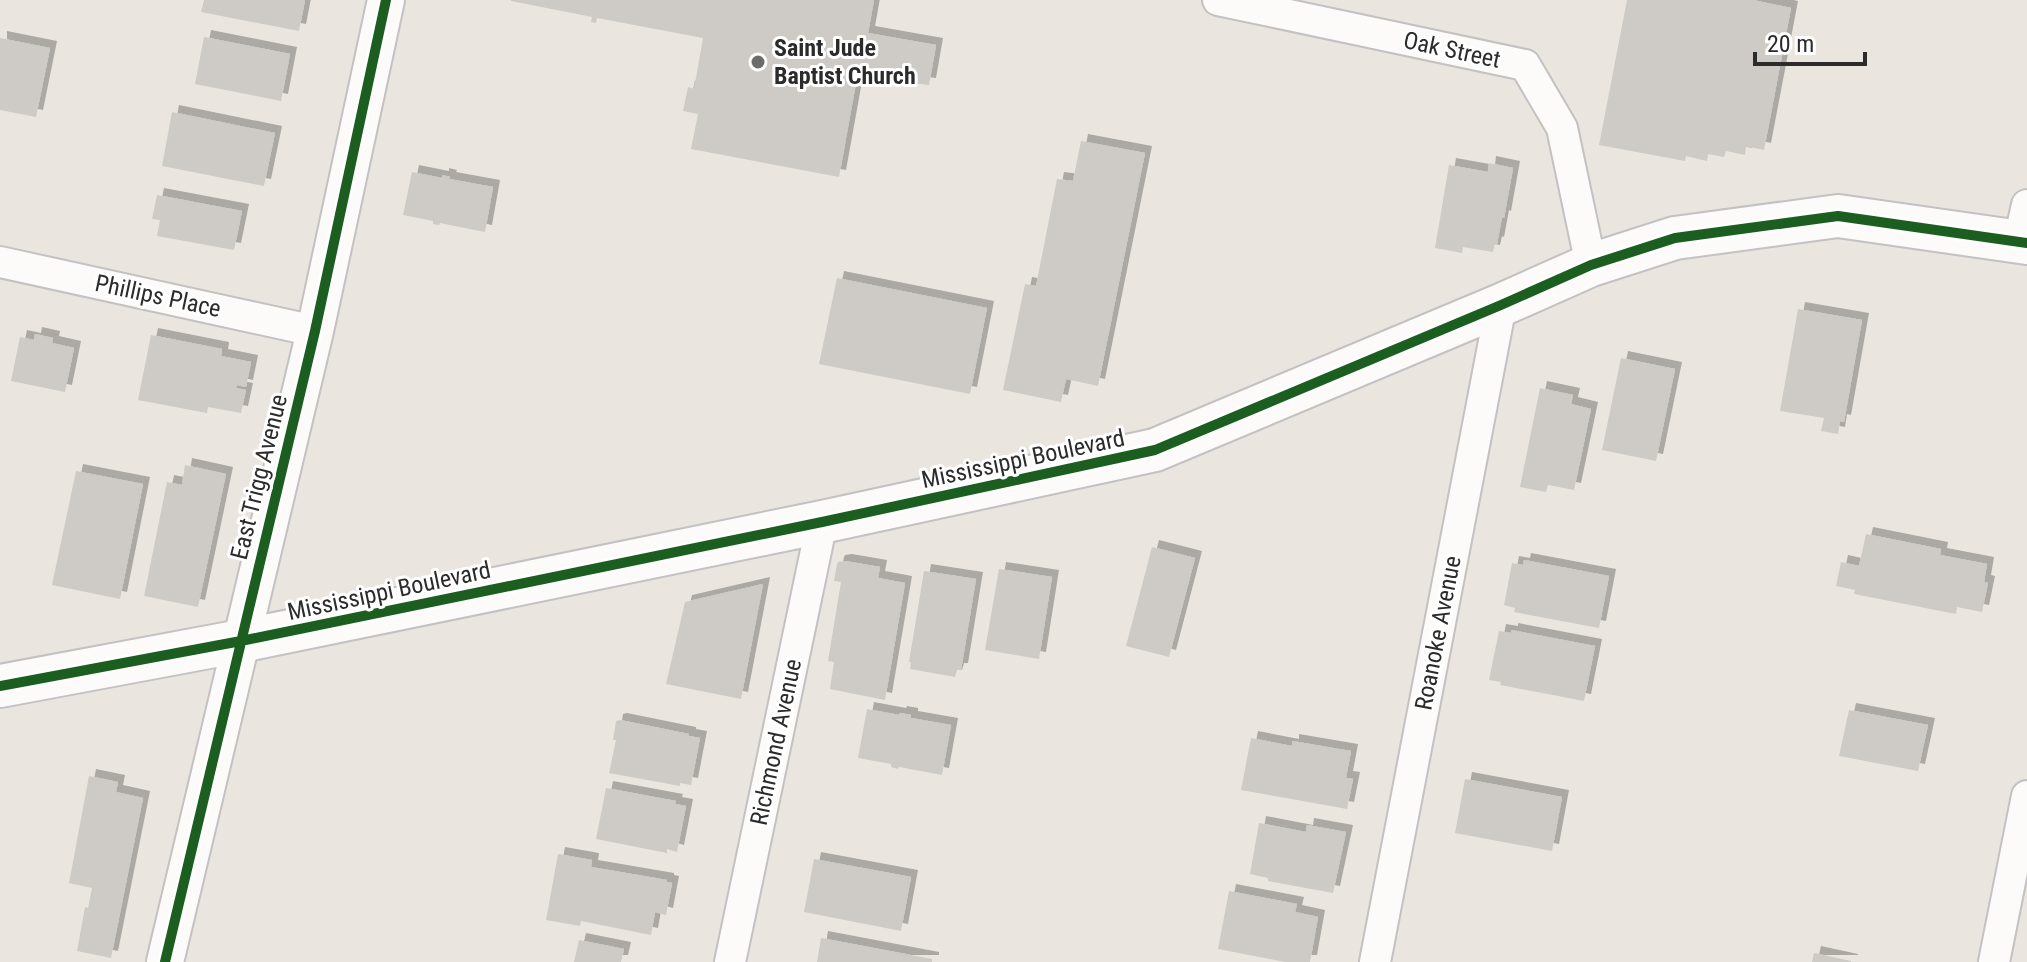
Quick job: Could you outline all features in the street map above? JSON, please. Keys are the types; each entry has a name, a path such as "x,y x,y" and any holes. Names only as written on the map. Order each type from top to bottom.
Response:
{"main road":[{"name":"Mississippi Boulevard","path":"0,686 241,641 1155,450 1591,265 1675,238 1838,216 2024,230"}],"street":[{"name":"East Trigg Avenue","path":"165,962 315,331 386,0"},
{"name":"Oak Street","path":"1218,0 1525,65 1562,128 1591,265"},
{"name":"Phillips Place","path":"0,262 315,331"},
{"name":"Roanoke Avenue","path":"1375,962 1501,305"},
{"name":"Richmond Avenue","path":"730,962 822,522"},
{"path":"1994,962 2027,796"}],"building":[{"path":"204,0 305,0 299,31 201,12"},
{"path":"511,0 874,0 868,33 936,45 929,85 858,72 839,177 691,149 698,114 683,111 688,87 694,89 703,38 597,18 596,23 591,22 592,17"},
{"path":"1627,0 1753,0 1791,8 1764,150 1746,146 1745,155 1726,151 1724,157 1708,154 1707,161 1686,156 1685,161 1599,145"},
{"path":"204,37 290,54 281,101 195,84"},
{"path":"0,38 50,48 36,117 0,110"},
{"path":"172,112 275,133 264,186 162,166"},
{"path":"1081,141 1145,153 1098,386 1066,379 1061,402 1003,390 1025,284 1036,286 1057,179 1073,181"},
{"path":"1489,163 1513,168 1504,218 1493,252 1463,247 1462,253 1435,248 1449,165 1488,172"},
{"path":"412,172 442,178 442,175 493,187 485,232 433,224 433,221 403,215"},
{"path":"157,195 242,211 234,250 157,236 160,220 152,219"},
{"path":"837,278 987,308 970,394 819,364"},
{"path":"1798,309 1862,320 1844,422 1840,421 1838,434 1821,431 1824,418 1780,411"},
{"path":"35,334 53,338 52,343 74,348 65,392 11,381 20,337 34,340"},
{"path":"151,335 222,349 221,356 251,362 246,387 237,385 236,388 246,390 241,413 208,407 207,413 138,400"},
{"path":"1621,358 1675,369 1656,461 1602,450"},
{"path":"1540,388 1573,395 1571,404 1591,409 1574,490 1548,485 1546,492 1520,487"},
{"path":"185,465 226,474 198,607 144,596 167,482 182,485"},
{"path":"76,471 143,484 120,599 52,585"},
{"path":"1866,534 1941,549 1940,555 1987,564 1984,582 1988,583 1982,612 1957,607 1956,614 1854,594 1855,590 1836,586 1841,562 1859,566"},
{"path":"1152,547 1195,558 1169,657 1126,646"},
{"path":"1524,560 1609,576 1599,628 1514,612 1515,608 1504,605 1512,563 1523,565"},
{"path":"838,562 880,567 878,578 905,583 885,700 830,689 834,662 828,661 841,582 834,581"},
{"path":"999,569 1052,577 1039,659 985,650"},
{"path":"924,571 976,579 961,670 957,670 955,677 910,669"},
{"path":"763,584 741,699 666,684 685,602"},
{"path":"1511,630 1595,646 1584,701 1500,685 1501,682 1489,680 1499,631 1511,633"},
{"path":"867,709 951,725 942,775 898,769 891,767 891,764 858,758"},
{"path":"1849,710 1928,725 1918,771 1839,756"},
{"path":"616,721 700,738 691,785 680,783 680,786 609,773 616,740 613,740"},
{"path":"1251,738 1292,746 1292,741 1351,751 1346,778 1353,779 1347,809 1241,790"},
{"path":"89,776 118,782 116,792 143,798 111,958 77,951 85,907 88,908 92,888 69,883"},
{"path":"1465,779 1562,797 1552,851 1455,833"},
{"path":"606,788 676,801 675,804 686,806 677,852 667,849 667,853 596,839"},
{"path":"1259,823 1306,832 1307,825 1346,832 1333,893 1268,881 1268,878 1250,874"},
{"path":"558,854 592,860 591,867 667,880 672,883 666,915 655,912 651,935 581,921 580,926 546,920"},
{"path":"814,859 911,877 901,931 804,912"},
{"path":"1229,891 1297,904 1295,912 1318,917 1310,962 1285,962 1218,949"},
{"path":"821,938 932,959 932,962 817,962"},
{"path":"579,940 624,949 621,962 574,962"},
{"path":"1814,953 1851,961 1851,962 1812,962"}],"cycle path":[{"path":"165,962 315,331 386,0"},
{"path":"0,686 241,641 1155,450 1591,265 1675,238 1838,216 2027,243"}],"place":[{"name":"Saint Jude Baptist Church","path":"758,62"}]}
